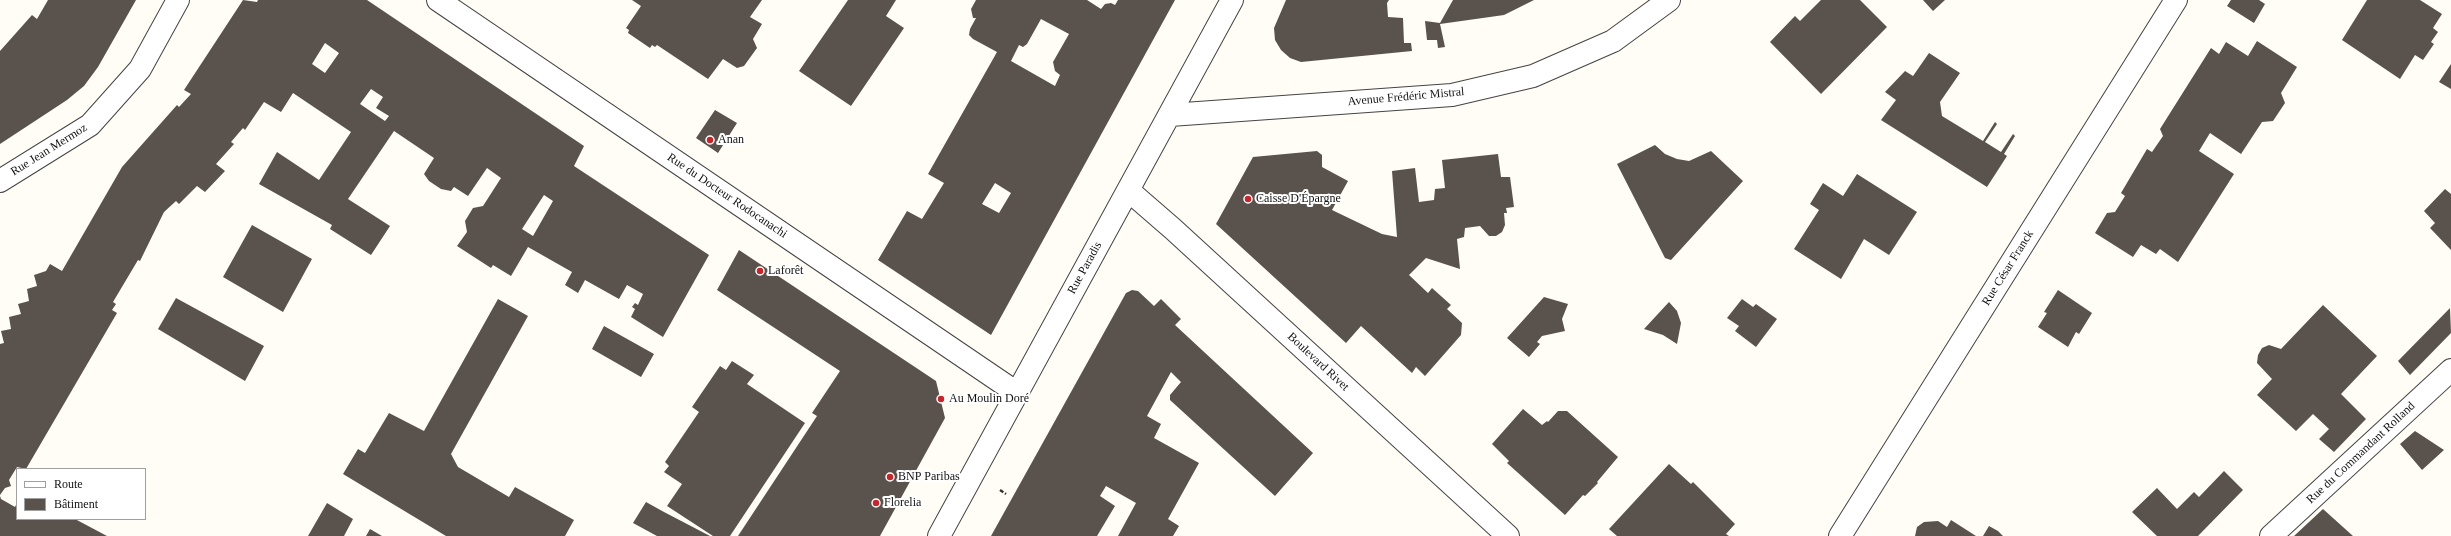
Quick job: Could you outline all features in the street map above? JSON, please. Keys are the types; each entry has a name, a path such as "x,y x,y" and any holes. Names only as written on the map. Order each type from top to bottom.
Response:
{"street":[{"name":"Rue Jean Mermoz","path":"0,182 90,125 140,69 178,0"},
{"name":"Rue du Docteur Rodocanachi","path":"438,0 1016,393"},
{"name":"Rue Paradis","path":"939,536 1232,0"},
{"name":"Avenue Frédéric Mistral","path":"1170,115 1452,95 1533,76 1605,44 1669,0"},
{"name":"Rue César Franck","path":"1840,536 2176,0"},
{"name":"Boulevard Rivet","path":"1128,190 1173,229 1508,536"},
{"name":"Rue du Commandant Rolland","path":"2271,536 2451,370"}],"building":[{"path":"48,0 136,0 98,67 84,86 67,100 0,144 0,51 32,15 37,19"},
{"path":"243,0 257,2 258,0 367,0 584,146 574,166 709,255 663,337 631,317 635,309 632,307 635,303 638,305 643,294 627,285 619,299 585,280 578,293 565,285 572,272 528,247 511,276 493,265 491,268 457,246 467,232 465,221 473,208 483,206 501,178 487,168 468,196 454,187 451,191 441,189 429,181 424,174 434,158 394,131 348,199 390,226 371,255 330,229 332,225 259,184 277,152 319,180 351,132 293,93 281,112 264,102 245,130 243,128 231,142 234,144 216,164 225,171 205,192 197,186 179,204 176,201 164,212 140,261 138,260 113,302 116,304 112,310 117,313 27,468 16,468 9,480 11,486 5,488 0,495 0,344 4,343 1,331 11,329 9,317 21,314 18,304 29,301 27,289 37,286 34,275 46,271 50,264 62,271 122,167 177,105 179,107 191,94 184,90","holes":["325,43 339,53 325,73 312,64","371,89 383,97 376,108 389,116 385,121 360,104","544,195 553,201 533,236 522,229"]},
{"path":"632,0 762,0 750,17 762,24 753,39 757,48 744,66 737,68 723,59 708,79 657,45 655,47 652,45 650,48 628,33 629,30 626,28 641,6"},
{"path":"848,0 896,0 886,16 904,28 851,106 799,71"},
{"path":"976,0 1087,0 1101,9 1105,4 1111,3 1115,5 1118,0 1175,0 991,335 878,260 907,211 922,219 944,183 928,174 997,52 973,39 969,35 970,29 976,18 973,18 971,9","holes":["1041,19 1069,34 1053,62 1055,71 1060,75 1055,86 1011,61 1019,45 1023,47 1027,44","995,183 1011,193 999,213 982,204"]},
{"path":"1286,0 1389,0 1387,3 1388,17 1403,18 1404,43 1411,43 1412,51 1301,62 1290,58 1281,50 1275,40 1274,28"},
{"path":"1453,0 1534,0 1504,15 1440,24 1445,47 1438,48 1437,40 1427,40 1425,21 1440,23"},
{"path":"1821,0 1860,0 1887,27 1821,94 1770,42 1795,16 1800,21"},
{"path":"1923,0 1945,0 1933,11"},
{"path":"2231,0 2259,0 2265,4 2254,23 2227,6"},
{"path":"2367,0 2420,0 2442,14 2433,28 2438,32 2431,42 2434,44 2423,60 2415,55 2400,79 2342,40"},
{"path":"2257,41 2297,67 2281,93 2285,103 2273,121 2262,122 2241,154 2210,133 2199,151 2234,174 2178,262 2160,249 2156,254 2141,245 2133,257 2095,233 2107,213 2115,212 2125,196 2121,193 2147,149 2152,152 2163,136 2160,129 2211,48 2219,54 2226,42 2248,56"},
{"path":"1929,53 1960,73 1940,102 1942,116 1983,141 1995,122 1997,124 1985,142 2001,152 2013,134 2015,136 2004,154 2007,156 1987,187 1881,120 1896,100 1885,92 1905,71 1913,76"},
{"path":"2451,64 2451,89 2439,82"},
{"path":"715,110 737,123 718,153 696,138"},
{"path":"1655,145 1665,154 1677,159 1689,161 1711,151 1743,181 1671,260 1665,258 1617,164"},
{"path":"1317,151 1322,155 1322,167 1348,181 1332,210 1382,234 1397,237 1392,171 1415,168 1419,202 1434,200 1435,189 1445,188 1442,160 1498,154 1501,177 1510,177 1514,207 1506,208 1507,213 1504,213 1505,225 1502,232 1496,236 1489,236 1480,226 1465,228 1464,237 1457,239 1460,269 1426,258 1409,275 1428,293 1432,288 1451,305 1447,309 1462,323 1461,335 1425,376 1416,367 1412,373 1361,326 1346,343 1216,224 1253,157"},
{"path":"1857,174 1917,212 1889,255 1864,239 1841,279 1794,249 1819,210 1810,204 1823,183 1843,196"},
{"path":"2445,189 2451,194 2451,250 2430,228 2435,223 2424,211"},
{"path":"252,225 312,259 283,312 223,277"},
{"path":"739,250 936,381 945,418 880,536 738,536 817,416 812,413 840,371 717,290"},
{"path":"1132,290 1138,291 1154,306 1161,299 1181,319 1175,325 1313,453 1275,496 1170,400 1170,395 1181,382 1171,372 1147,416 1161,424 1154,438 1199,463 1168,519 1179,526 1173,536 1118,536 1136,503 1106,486 1100,496 1115,506 1097,536 991,536 1126,293"},
{"path":"2058,290 2092,313 2079,334 2076,332 2068,347 2038,327 2047,313 2044,312"},
{"path":"1544,297 1568,304 1562,319 1565,331 1542,336 1537,342 1540,344 1529,357 1507,338"},
{"path":"176,298 264,346 245,381 158,329"},
{"path":"498,299 528,316 451,454 458,467 509,497 515,487 574,520 565,536 446,536 343,474 358,449 365,453 389,413 424,431"},
{"path":"1742,299 1753,307 1756,304 1777,319 1756,347 1735,331 1739,326 1727,318"},
{"path":"1669,302 1677,311 1681,323 1677,344 1663,335 1644,329"},
{"path":"2323,305 2377,356 2341,394 2366,419 2334,452 2319,439 2329,429 2313,414 2296,431 2257,395 2272,379 2257,363 2258,355 2262,348 2269,345 2281,349"},
{"path":"2450,308 2451,333 2410,375 2398,361"},
{"path":"604,326 654,354 641,377 592,349"},
{"path":"732,361 754,375 747,384 805,423 730,536 713,536 667,506 682,484 664,472 669,466 665,462 699,412 692,407 720,366 726,370"},
{"path":"1523,409 1542,425 1547,421 1548,422 1558,411 1567,411 1618,457 1597,482 1598,483 1585,496 1583,495 1565,515 1507,463 1509,461 1492,444"},
{"path":"2415,431 2444,450 2422,470 2400,444"},
{"path":"1669,464 1691,484 1693,482 1735,524 1726,534 1729,536 1617,536 1609,529"},
{"path":"2224,471 2243,490 2198,536 2157,536 2132,512 2157,488 2177,509 2194,492 2199,497"},
{"path":"0,496 1,499 15,507 16,505 16,520 77,520 107,536 0,536"},
{"path":"646,502 710,536 657,536 633,523"},
{"path":"327,503 353,519 344,536 308,536"},
{"path":"2323,509 2353,536 2294,536"},
{"path":"1951,520 1976,536 1915,536 1917,527 1924,522 1938,521 1947,527"},
{"path":"1989,526 1998,531 2003,536 1983,536"},
{"path":"370,529 382,536 366,536"}],"place":[{"name":"Anan","path":"710,140"},
{"name":"Caisse D'Épargne","path":"1248,199"},
{"name":"Laforêt","path":"760,271"},
{"name":"Au Moulin Doré","path":"941,399"},
{"name":"BNP Paribas","path":"890,477"},
{"name":"Florelia","path":"876,503"}]}
